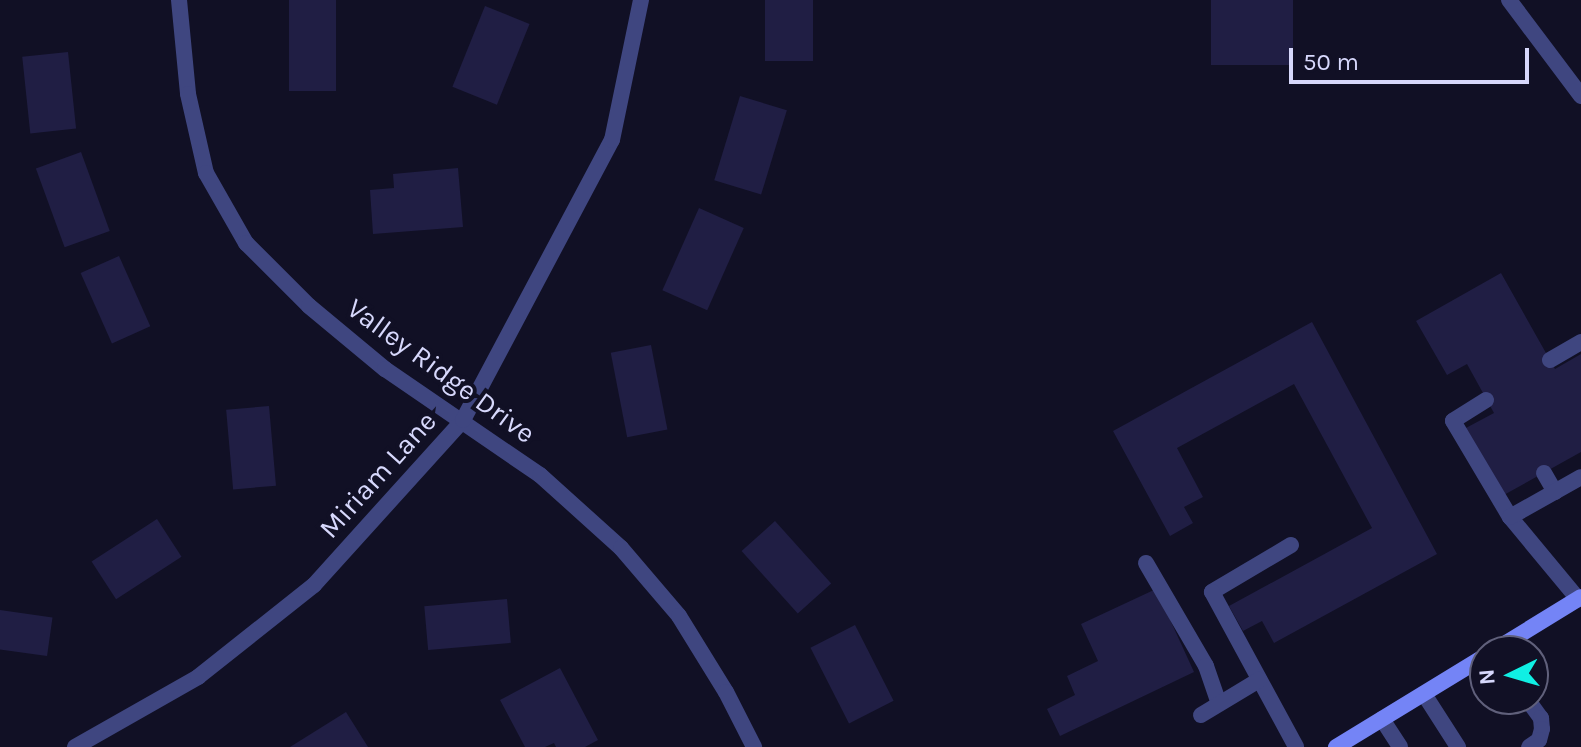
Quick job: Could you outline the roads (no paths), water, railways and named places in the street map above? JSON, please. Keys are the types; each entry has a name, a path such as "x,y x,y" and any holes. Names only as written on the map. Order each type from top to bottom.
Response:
{"main road":[{"path":"1519,635 1580,598"},
{"path":"1336,747 1469,666"}],"street":[{"name":"Valley Ridge Drive","path":"179,0 188,94 206,173 246,243 309,306 385,369 540,475 621,548 679,616 726,692 754,747"},
{"name":"Miriam Lane","path":"75,747 198,677 314,585 463,420 612,140 641,0"},
{"path":"1509,0 1581,96"},
{"path":"1550,360 1581,342"},
{"path":"1486,400 1453,421 1510,517 1580,598"},
{"path":"1544,473 1555,492"},
{"path":"1510,517 1581,477"},
{"path":"1291,545 1212,592 1296,747"},
{"path":"1146,563 1206,666 1219,703"},
{"path":"1201,715 1259,680"},
{"path":"1424,694 1458,747"},
{"path":"1529,747 1539,740 1542,729 1539,715"},
{"path":"1382,719 1400,747"}]}
